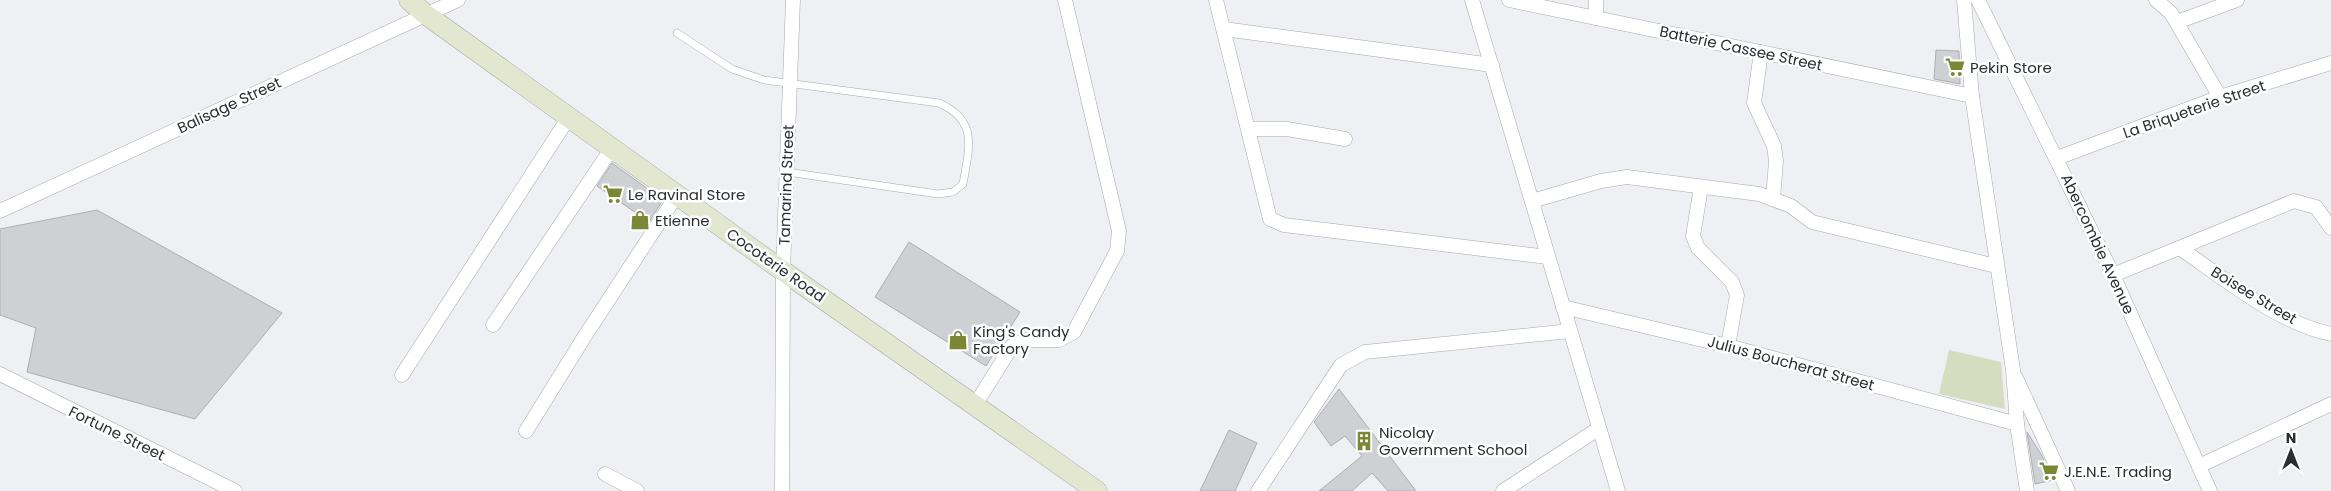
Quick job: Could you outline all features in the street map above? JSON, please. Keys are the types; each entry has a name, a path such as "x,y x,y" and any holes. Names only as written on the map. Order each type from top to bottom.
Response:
{"street":[{"name":"Cocoterie Road","path":"409,0 425,14 783,271 1097,491"},
{"name":"Balisage Street","path":"0,211 458,0"},
{"name":"Tamarind Street","path":"782,491 783,271 793,0"},
{"path":"975,405 1012,346 1026,340 1059,340 1074,332 1117,251 1119,231 1065,0"},
{"path":"1216,0 1270,219 1276,223 1548,257"},
{"path":"1472,0 1618,491"},
{"name":"Batterie Cassee Street","path":"1509,0 1972,96"},
{"path":"1596,0 1596,18"},
{"path":"1964,0 1972,96 2012,370 2017,424 2027,491"},
{"name":"Abercombie Avenue","path":"1978,0 2113,275 2210,491"},
{"path":"2156,0 2171,13 2177,22 2220,98"},
{"path":"2177,22 2237,0"},
{"path":"1224,29 1492,65"},
{"path":"1761,52 1754,103 1774,146 1776,161 1773,199"},
{"name":"La Briqueterie Street","path":"2057,158 2220,98 2331,63"},
{"path":"402,375 569,117"},
{"path":"1249,129 1287,129 1345,139"},
{"path":"492,325 612,148"},
{"path":"1532,200 1600,181 1627,177 1759,194 1791,206 1812,222 1996,266"},
{"path":"1702,186 1692,236 1698,248 1732,282 1737,295 1728,346"},
{"path":"526,431 583,339 677,195"},
{"path":"2113,275 2181,249 2294,201 2316,207 2331,228"},
{"name":"Boisee Street","path":"2181,249 2258,301 2299,323 2331,334"},
{"name":"Julius Boucherat Street","path":"1563,307 1728,346 2017,424"},
{"path":"1258,491 1341,365 1366,352 1570,331"},
{"path":"2012,370 2068,491"},
{"name":"Fortune Street","path":"0,374 235,491"},
{"path":"2198,466 2331,404"},
{"path":"1503,491 1598,429"},
{"path":"605,474 637,491"}],"lane":[{"path":"677,33 732,69 764,80 939,103 952,109 965,121 970,147 963,184 953,192 938,194 787,172"}],"green space":[{"path":"1949,350 2001,362 2005,409 1939,394"}],"building":[{"path":"1936,50 1959,51 1960,84 1934,79"},
{"path":"612,163 663,200 649,222 597,186"},
{"path":"97,210 282,313 195,419 27,372 36,328 0,315 0,229"},
{"path":"909,242 1020,312 986,366 875,297"},
{"name":"Nicolay Government School","path":"1339,389 1416,491 1388,491 1372,473 1352,491 1319,491 1362,456 1345,436 1331,446 1314,422"},
{"path":"1229,430 1257,443 1235,491 1200,491"},
{"path":"2027,432 2041,454 2054,480 2035,484"}],"place":[{"name":"Pekin Store","path":"1955,67"},
{"name":"Le Ravinal Store","path":"613,194"},
{"name":"Etienne","path":"640,220"},
{"name":"King's Candy Factory","path":"958,340"},
{"name":"Nicolay Government School","path":"1364,441"},
{"name":"J.E.N.E. Trading","path":"2049,471"}]}
